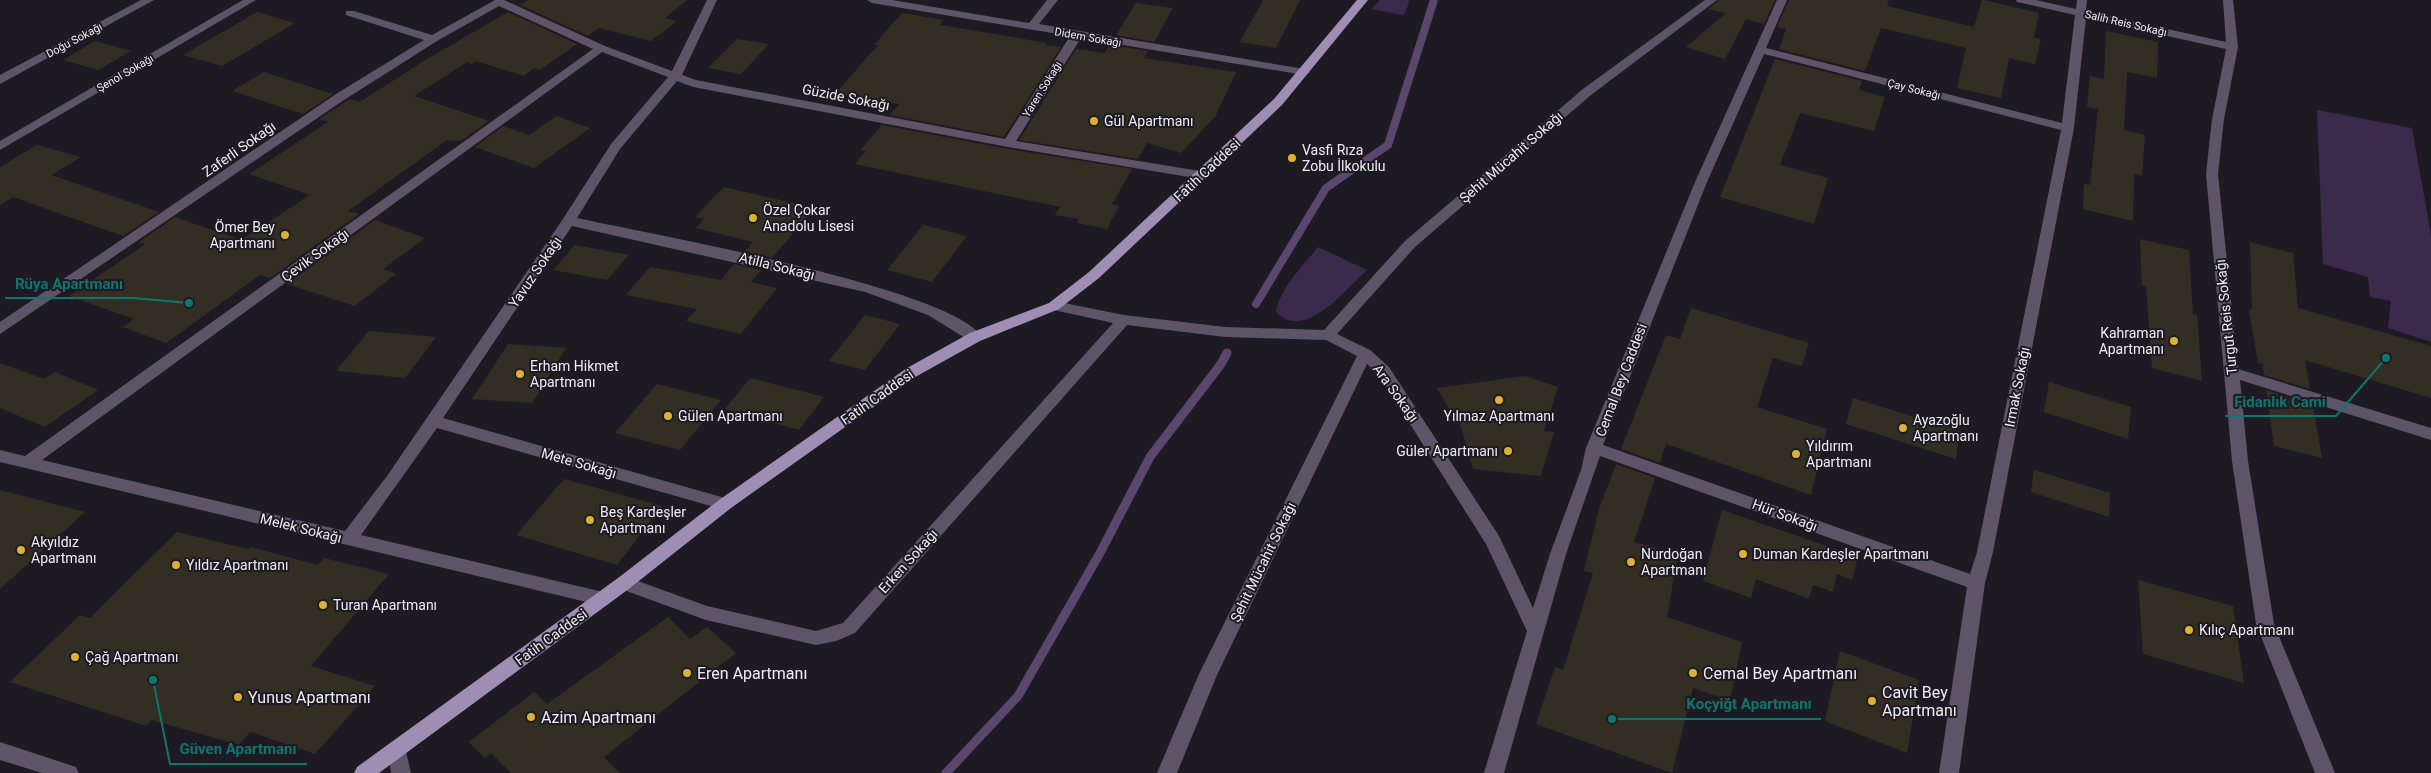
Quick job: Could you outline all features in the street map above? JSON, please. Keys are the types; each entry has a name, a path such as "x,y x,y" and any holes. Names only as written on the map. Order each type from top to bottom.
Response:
{"main road":[{"name":"Fatih Caddesi","path":"364,773 624,583 725,504 912,372 975,337 1054,306 1094,275 1278,102 1363,0"}],"street":[{"name":"Doğu Sokağı","path":"0,80 149,0"},
{"name":"Şenol Sokağı","path":"0,146 251,0"},
{"name":"Yavuz Sokağı","path":"349,540 433,421 569,221 615,148 675,76 712,0"},
{"name":"Didem Sokağı","path":"875,0 1304,72"},
{"path":"1031,27 1053,0"},
{"name":"Şehit Mücahit Sokağı","path":"1328,335 1410,244 1587,92 1712,0"},
{"name":"Cemal Bey Caddesi","path":"1494,773 1558,554 1589,470 1594,448 1647,315 1678,246 1701,182 1782,0"},
{"name":"Salih Reis Sokağı","path":"2020,0 2081,6 2232,47"},
{"name":"Turgut Reis Sokağı","path":"2228,0 2232,47 2218,119 2212,174 2233,373 2240,462 2265,624 2325,773"},
{"name":"Güzide Sokağı","path":"499,2 601,48 693,83 1008,143 1201,175"},
{"name":"Zaferli Sokağı","path":"0,328 333,102 433,39 499,2"},
{"name":"Irmak Sokağı","path":"1949,773 1976,583 1985,552 2068,128 2081,6"},
{"path":"350,13 433,39"},
{"name":"Yaren Sokağı","path":"1008,143 1077,35"},
{"name":"Çevik Sokağı","path":"29,461 601,48"},
{"name":"Çay Sokağı","path":"1760,50 2068,128"},
{"name":"Atilla Sokağı","path":"569,221 729,254 898,295 959,325 975,337"},
{"name":"Ara Sokağı","path":"1054,306 1124,320 1225,332 1328,335 1365,354 1384,371 1493,541 1536,632"},
{"name":"Erken Sokağı","path":"624,583 706,614 816,638 836,634 849,628 1124,320"},
{"name":"Şehit Mücahit Sokağı","path":"1167,773 1208,674 1365,354"},
{"path":"2233,373 2431,434"},
{"name":"Mete Sokağı","path":"433,421 725,504"},
{"name":"Hür Sokağı","path":"1594,448 1976,583"},
{"name":"Melek Sokağı","path":"0,456 29,461 349,540 602,599"},
{"path":"397,749 401,773"},
{"path":"0,751 69,773"}],"shaded area":[{"path":"1380,0 1409,0 1403,15 1372,9"},
{"path":"2317,110 2412,128 2431,235 2431,342 2388,328 2391,301 2370,297 2368,277 2323,264"},
{"path":"1318,247 1367,270 1337,300 1324,310 1299,321 1287,319 1276,311 1279,302 1293,277"}],"building":[{"path":"528,0 687,0 665,18 677,21 651,41 599,28 588,36 520,5"},
{"path":"1263,0 1300,0 1276,48 1240,42"},
{"path":"1719,0 1775,0 1764,24 1746,19 1725,59 1686,47 1726,13 1708,9"},
{"path":"1789,0 1889,0 1887,6 1974,27 1982,0 1984,0 2039,13 2034,38 2041,39 2035,64 2009,58 2001,98 1957,88 1966,48 1881,28 1865,71 1779,49 1786,29 1777,27"},
{"path":"1136,3 1173,8 1154,42 1116,35"},
{"path":"257,12 295,23 222,66 183,55"},
{"path":"508,12 577,44 540,70 534,68 524,76 476,61 471,64 467,62 414,96 489,121 461,141 447,140 348,211 359,214 270,278 260,275 166,343 123,327 134,319 69,296 145,244 139,242 175,217 241,240 310,195 249,174 328,122 319,119 350,99 360,102 422,62"},
{"path":"902,13 944,20 940,25 1061,47 1004,137 890,115 899,104 836,93 878,45 874,45"},
{"path":"2106,31 2158,42 2157,78 2127,72 2124,130 2145,135 2142,176 2134,174 2133,221 2083,209 2084,184 2090,185 2098,109 2087,107 2090,76 2104,79"},
{"path":"737,39 769,44 741,74 708,68"},
{"path":"95,41 131,51 98,70 63,60"},
{"path":"1110,45 1148,51 1144,58 1236,72 1215,117 1181,153 1147,143 1138,159 1019,140 1076,49 1105,53"},
{"path":"1775,59 1862,81 1859,90 1885,97 1874,131 1800,113 1780,165 1828,178 1814,224 1720,197"},
{"path":"264,72 333,94 303,114 232,91"},
{"path":"556,116 590,128 534,168 475,147 503,126 529,135"},
{"path":"882,125 1008,149 1132,169 1112,204 1119,206 1107,229 1077,223 1079,219 1055,215 1060,207 855,164 866,151 860,150"},
{"path":"37,145 81,157 51,175 159,212 123,236 13,197 0,205 0,167"},
{"name":"Özel Çokar Anadolu Lisesi","path":"724,187 815,208 772,258 745,251 753,242 696,228 704,219 695,217"},
{"path":"375,220 425,238 383,269 396,274 355,306 287,284"},
{"path":"923,225 967,236 932,282 887,270"},
{"path":"2140,239 2189,250 2193,314 2197,315 2202,381 2152,368 2146,287 2142,286"},
{"path":"2250,242 2293,253 2298,308 2431,346 2431,398 2305,360 2310,389 2264,375 2262,364 2258,363 2249,309 2252,310"},
{"path":"575,245 629,255 607,280 553,270"},
{"path":"734,264 761,270 751,282 777,288 741,334 686,321 697,309 626,295 650,267 721,280"},
{"path":"1691,308 1809,343 1802,366 1773,358 1757,407 1827,429 1811,495 1666,444 1660,463 1621,449 1666,335 1680,339"},
{"path":"865,315 900,324 865,370 829,361"},
{"path":"369,331 436,337 405,378 336,371"},
{"name":"Erham Hikmet Apartmanı","path":"508,344 566,348 532,403 472,399"},
{"path":"0,363 44,379 55,372 98,390 45,427 0,408"},
{"path":"1525,376 1558,387 1544,431 1554,432 1541,476 1473,469 1458,416 1453,416 1437,388"},
{"path":"750,378 824,397 799,430 725,409"},
{"path":"2049,382 2131,407 2128,439 2044,412"},
{"name":"Gülen Apartmanı","path":"657,384 721,400 680,450 615,433"},
{"path":"2266,390 2313,405 2322,458 2274,446"},
{"name":"Ayazoğlu Apartmanı","path":"1853,398 1960,431 1956,459 1846,424"},
{"path":"1616,464 1655,478 1634,542 1678,554 1667,617 1742,642 1730,701 1693,688 1672,773 1536,724 1555,667 1563,670 1593,573 1584,571 1599,509"},
{"path":"2034,470 2110,493 2109,517 2031,492"},
{"name":"Beş Kardeşler Apartmanı","path":"564,479 662,506 617,565 516,535"},
{"name":"Akyıldız Apartmanı","path":"0,490 85,512 0,589"},
{"path":"1722,510 1858,557 1852,580 1837,574 1833,592 1813,585 1809,599 1756,579 1751,598 1703,581"},
{"path":"177,532 248,549 250,547 318,565 324,558 389,574 311,666 375,686 315,754 250,732 239,745 152,720 146,726 10,682 80,615 90,618"},
{"name":"Kılıç Apartmanı","path":"2138,580 2233,606 2244,683 2143,654"},
{"path":"668,617 690,639 707,627 736,653 604,757 620,773 511,773 491,753 485,758 469,742 534,692 547,704"},
{"name":"Cavit Bey Apartmanı","path":"1840,651 1919,680 1907,753 1825,721"}],"waterway":[{"path":"1256,304 1326,188 1388,145 1434,0"},
{"path":"946,773 1018,696 1100,553 1150,457 1221,364 1227,353"}],"place":[{"name":"Gül Apartmanı","path":"1094,121"},
{"name":"Vasfi Rıza Zobu İlkokulu","path":"1292,158"},
{"name":"Özel Çokar Anadolu Lisesi","path":"753,218"},
{"name":"Ömer Bey Apartmanı","path":"285,235"},
{"name":"Rüya Apartmanı","path":"189,303"},
{"name":"Kahraman Apartmanı","path":"2174,341"},
{"name":"Fidanlık Cami","path":"2386,358"},
{"name":"Erham Hikmet Apartmanı","path":"520,374"},
{"name":"Yılmaz Apartmanı","path":"1499,400"},
{"name":"Gülen Apartmanı","path":"668,416"},
{"name":"Ayazoğlu Apartmanı","path":"1903,428"},
{"name":"Güler Apartmanı","path":"1508,451"},
{"name":"Yıldırım Apartmanı","path":"1796,454"},
{"name":"Beş Kardeşler Apartmanı","path":"590,520"},
{"name":"Akyıldız Apartmanı","path":"21,550"},
{"name":"Duman Kardeşler Apartmanı","path":"1743,554"},
{"name":"Nurdoğan Apartmanı","path":"1631,562"},
{"name":"Yıldız Apartmanı","path":"176,565"},
{"name":"Turan Apartmanı","path":"323,605"},
{"name":"Kılıç Apartmanı","path":"2189,630"},
{"name":"Çağ Apartmanı","path":"75,657"},
{"name":"Eren Apartmanı","path":"687,673"},
{"name":"Cemal Bey Apartmanı","path":"1693,673"},
{"name":"Güven Apartmanı","path":"153,680"},
{"name":"Yunus Apartmanı","path":"238,697"},
{"name":"Cavit Bey Apartmanı","path":"1872,701"},
{"name":"Azim Apartmanı","path":"531,717"},
{"name":"Koçyiğt Apartmanı","path":"1612,719"}]}
